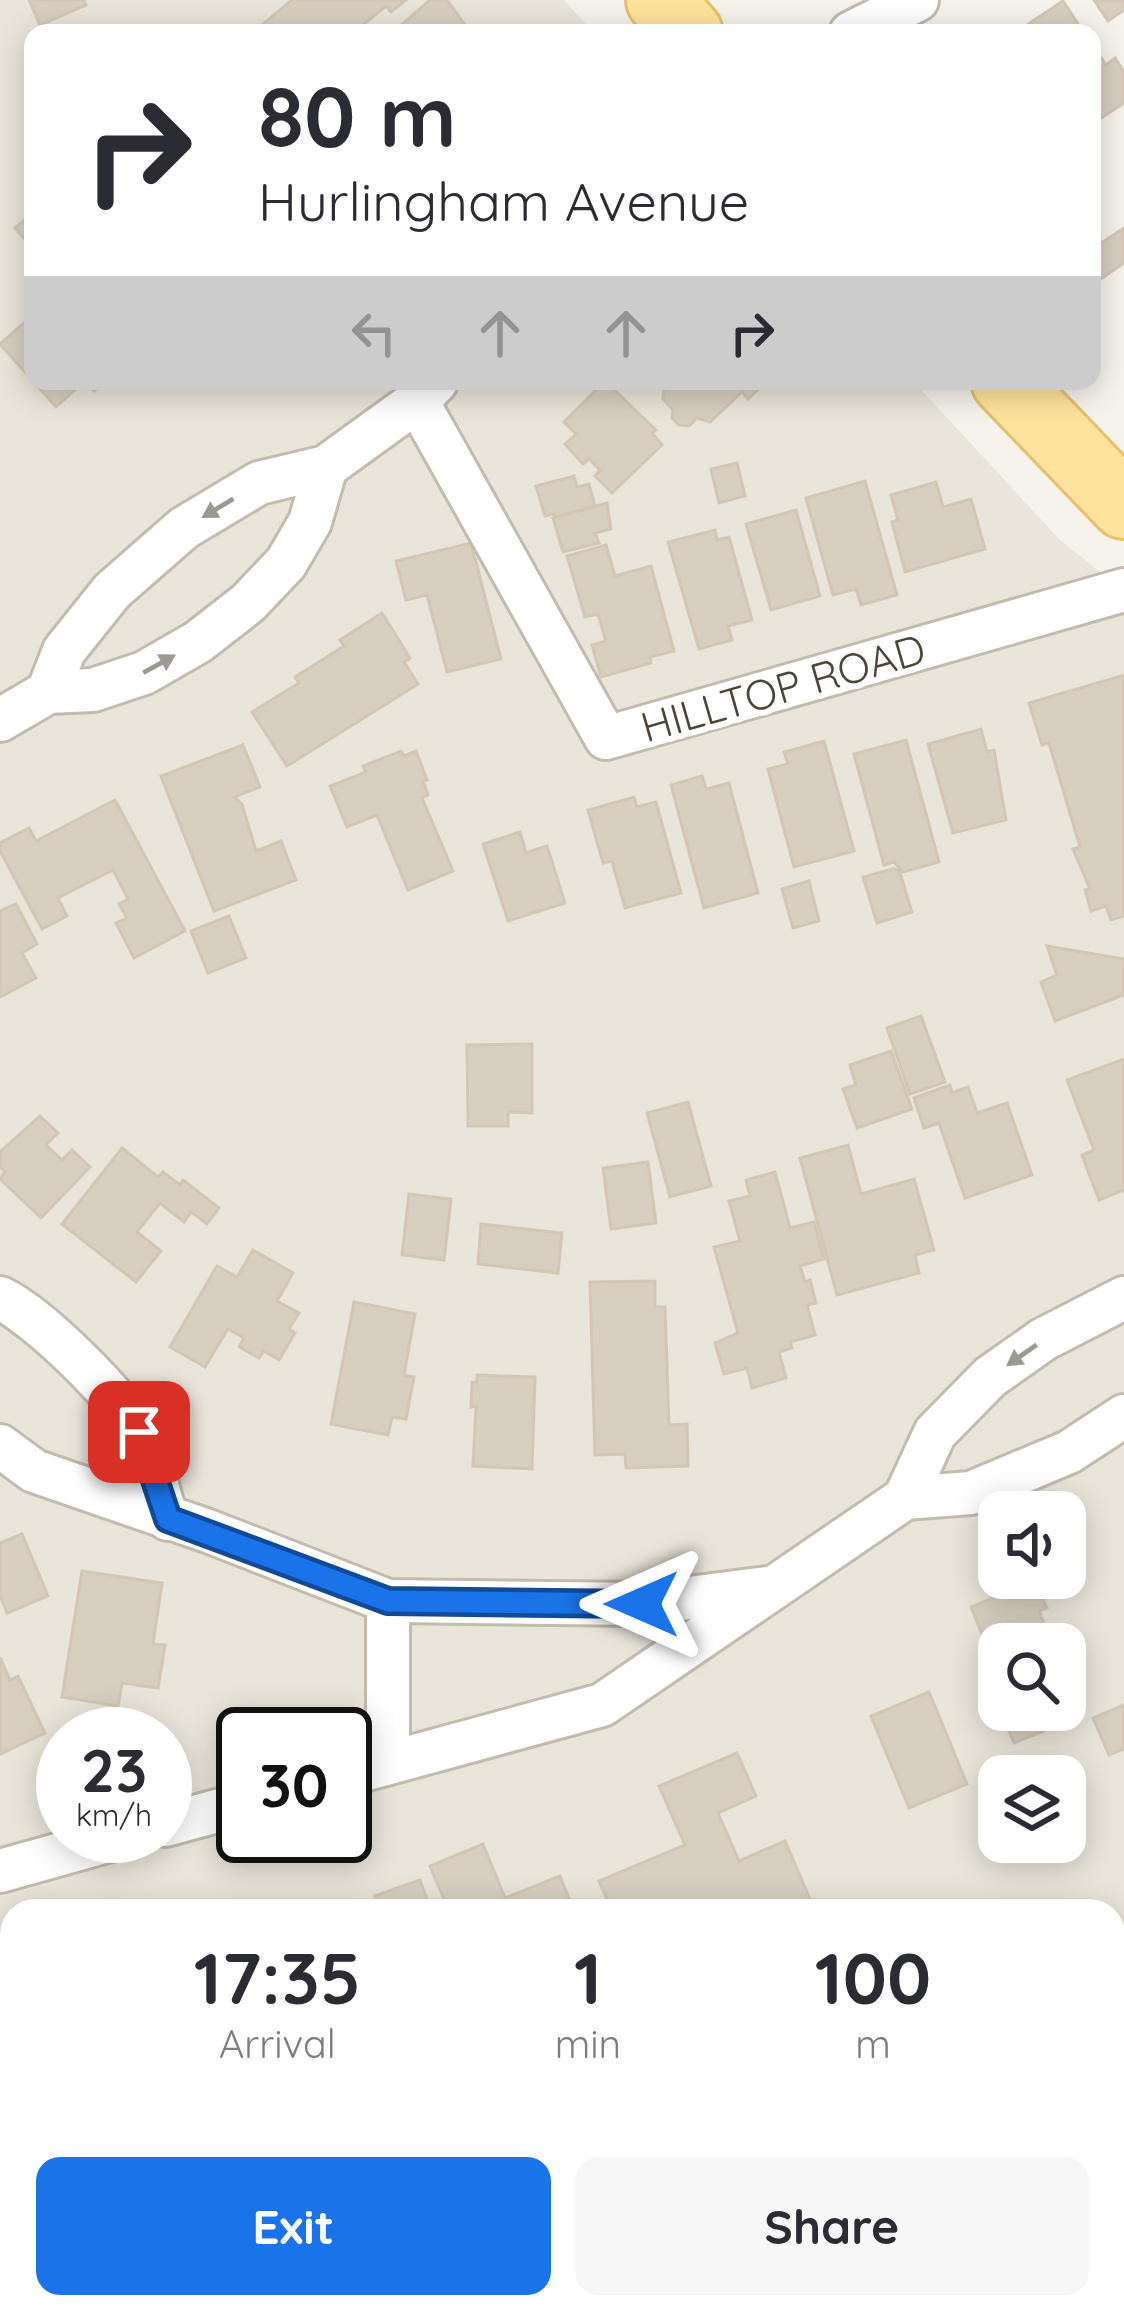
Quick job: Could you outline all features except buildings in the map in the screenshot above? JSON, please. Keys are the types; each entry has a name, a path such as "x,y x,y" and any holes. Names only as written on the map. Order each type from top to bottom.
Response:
{"main road":[{"path":"660,0 681,24"},
{"path":"1014,390 1124,506"}],"street":[{"path":"868,24 915,0"},
{"path":"48,692 64,651 112,591 184,528 259,483 326,466 427,391"},
{"name":"HILLTOP ROAD","path":"427,391 606,738 1124,590"},
{"path":"0,720 48,692 93,690 144,673 198,643 248,603 286,562 310,522 326,466"},
{"path":"0,1298 89,1371 139,1432 168,1519"},
{"path":"905,1498 935,1433 990,1378 1044,1339 1124,1298"},
{"path":"372,1767 602,1705 905,1498 971,1493 1069,1451 1124,1416"},
{"path":"0,1446 34,1471 388,1601 642,1604 774,1587"},
{"path":"388,1601 388,1763"},
{"path":"0,1870 36,1860"}],"shaded area":[{"path":"0,0 564,0 586,24 24,24 24,390 921,390 1060,540 1124,591 1124,1899 0,1899"}],"route":[{"path":"139,1432 168,1519 388,1601 642,1604"}]}
